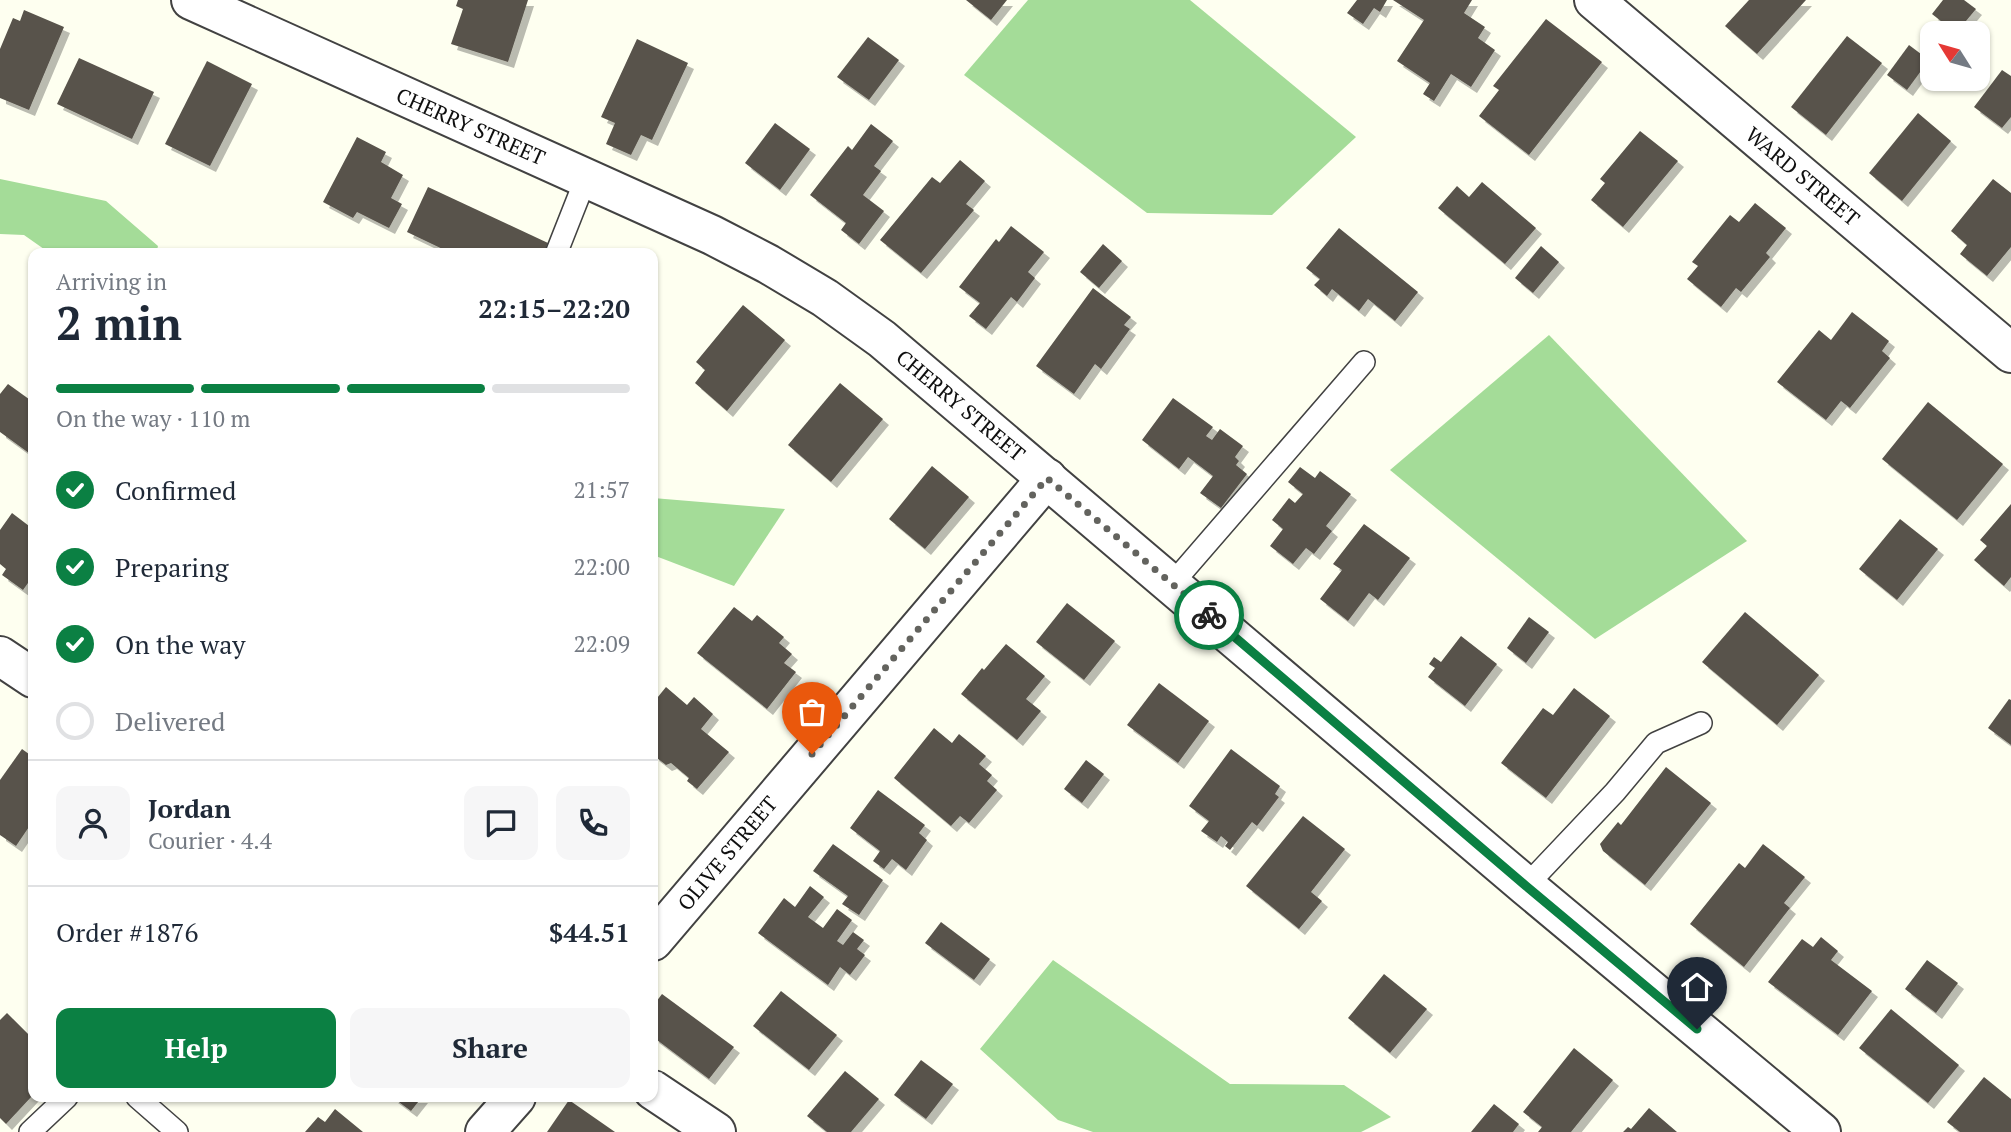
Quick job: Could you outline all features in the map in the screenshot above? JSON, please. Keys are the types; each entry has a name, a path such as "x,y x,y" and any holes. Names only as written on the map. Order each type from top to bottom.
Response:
{"street":[{"name":"CHERRY STREET","path":"191,0 712,235 825,298 882,339 1526,886 1821,1132"},
{"name":"WARD STREET","path":"1594,0 2011,353"},
{"name":"OLIVE STREET","path":"658,935 1047,478"},
{"path":"0,656 28,675"},
{"path":"658,1093 716,1132"},
{"path":"485,1132 512,1102"}],"lane":[{"path":"558,248 586,178"},
{"path":"1172,584 1364,362"},
{"path":"1526,886 1615,792 1656,743 1701,723"},
{"path":"30,1132 62,1102"},
{"path":"143,1102 177,1132"}],"green space":[{"path":"1028,0 1190,0 1356,137 1272,215 1147,213 964,75"},
{"path":"0,179 106,201 158,246 42,248 24,235 0,234"},
{"path":"1549,335 1747,541 1595,639 1390,470"},
{"path":"658,498 785,509 734,586 658,557"},
{"path":"1053,960 1230,1084 1344,1085 1391,1117 1361,1132 1093,1132 1058,1120 980,1049"}],"building":[{"path":"458,0 528,0 508,62 451,44 463,9 456,6"},
{"path":"966,0 1007,0 991,20"},
{"path":"1357,0 1387,0 1380,12 1374,8 1363,24 1347,13"},
{"path":"1393,0 1472,0 1464,13 1485,27 1478,38 1495,50 1471,87 1451,74 1434,101 1423,94 1430,83 1397,61 1424,20"},
{"path":"1749,0 1806,0 1757,54 1725,26"},
{"path":"1943,0 1964,0 1976,9 1966,21 1941,21 1932,14"},
{"path":"24,10 64,27 29,110 0,98 0,49 13,18 20,21"},
{"path":"1546,19 1602,62 1529,155 1479,116 1499,90 1493,86"},
{"path":"1847,36 1882,63 1826,135 1791,107"},
{"path":"868,37 899,60 869,100 837,77"},
{"path":"637,39 688,63 652,140 641,135 631,155 606,144 615,123 601,117"},
{"path":"1909,45 1920,53 1920,72 1907,90 1887,75"},
{"path":"79,58 154,92 132,139 57,104"},
{"path":"207,61 252,84 210,166 165,144"},
{"path":"2002,70 2011,76 2011,117 2002,128 1974,107 1986,91 1990,91 1990,86"},
{"path":"1918,113 1951,141 1902,201 1869,173"},
{"path":"775,123 810,149 780,190 745,163"},
{"path":"871,124 893,141 874,166 881,171 863,195 884,211 859,244 841,230 846,223 810,195 848,146 852,150"},
{"path":"1640,131 1678,161 1623,227 1591,200 1605,183 1600,179"},
{"path":"357,137 386,152 381,162 403,175 391,198 402,204 389,228 357,212 353,218 323,202"},
{"path":"960,160 985,181 966,204 974,210 921,273 880,240 932,177 940,183"},
{"path":"1993,179 2011,193 2011,247 1987,276 1960,254 1967,245 1951,231"},
{"path":"1482,182 1536,228 1505,264 1438,208 1457,186 1469,197"},
{"path":"428,187 548,243 546,248 440,248 407,232"},
{"path":"1755,203 1786,228 1766,253 1770,257 1741,292 1736,288 1721,307 1687,279 1698,266 1692,262 1730,215 1739,222"},
{"path":"1011,226 1044,252 1028,272 1035,278 1017,302 1011,297 986,329 969,316 980,303 959,287 996,239 999,242"},
{"path":"1339,228 1418,292 1395,321 1368,299 1359,311 1332,289 1327,296 1314,285 1320,279 1306,268"},
{"path":"1103,244 1122,261 1099,288 1080,272"},
{"path":"1541,246 1559,262 1533,293 1515,278"},
{"path":"1093,288 1131,317 1124,325 1130,329 1101,369 1095,364 1074,394 1036,366"},
{"path":"743,305 785,340 727,411 695,383 705,370 696,362"},
{"path":"1852,312 1889,341 1882,351 1890,358 1850,408 1841,401 1826,420 1777,382 1819,330 1831,340"},
{"path":"840,383 883,419 831,482 788,445"},
{"path":"8,384 28,398 28,452 0,432 0,394"},
{"path":"1173,398 1213,427 1206,436 1212,440 1220,429 1243,446 1235,457 1239,461 1236,465 1247,474 1221,508 1200,493 1213,476 1188,457 1179,469 1142,440"},
{"path":"1928,402 2003,464 1957,520 1882,459"},
{"path":"932,466 969,497 925,549 889,519"},
{"path":"1300,467 1315,478 1320,471 1351,494 1326,526 1332,531 1314,554 1306,548 1293,564 1270,546 1283,529 1272,520 1289,498 1295,503 1303,494 1288,482"},
{"path":"2011,504 2011,577 2004,586 1974,560 1987,546 1980,540"},
{"path":"12,513 28,525 28,583 23,590 2,575 6,569 0,564 0,530"},
{"path":"1900,519 1938,549 1897,600 1859,569"},
{"path":"1364,524 1410,558 1378,600 1369,593 1348,621 1320,599 1342,570 1333,564"},
{"path":"1067,603 1115,641 1084,680 1036,642"},
{"path":"734,607 752,621 757,615 784,637 779,643 792,654 784,663 796,672 767,709 697,653"},
{"path":"1745,612 1819,675 1777,725 1702,662"},
{"path":"1529,617 1549,632 1526,663 1507,648"},
{"path":"1461,636 1497,664 1465,706 1428,677 1435,668 1429,664 1434,657 1441,662"},
{"path":"1006,644 1045,676 1026,699 1041,711 1017,740 961,694"},
{"path":"1159,683 1209,721 1178,763 1127,725"},
{"path":"666,687 687,705 694,697 713,714 701,729 729,752 697,789 687,781 689,778 671,763 666,765 658,759 658,697"},
{"path":"1574,688 1610,716 1546,798 1501,763 1543,708 1553,715"},
{"path":"2009,699 2011,700 2011,745 1988,728"},
{"path":"934,728 952,743 959,734 986,756 979,764 992,775 987,781 997,790 969,823 960,816 951,826 894,778"},
{"path":"22,749 28,753 28,828 16,846 0,835 0,780"},
{"path":"1231,749 1280,786 1275,794 1279,797 1257,826 1252,822 1230,850 1225,846 1228,842 1221,836 1217,842 1201,831 1209,821 1189,806"},
{"path":"1086,760 1104,774 1082,803 1064,789"},
{"path":"1666,767 1711,803 1645,885 1603,851 1600,844 1618,822 1621,825"},
{"path":"878,790 925,825 919,833 927,840 906,870 892,859 884,869 873,861 880,851 850,828"},
{"path":"1303,816 1345,849 1311,892 1322,901 1299,929 1246,886"},
{"path":"833,844 883,880 859,915 842,904 848,896 813,871"},
{"path":"1763,844 1805,877 1784,903 1790,908 1744,967 1690,924 1739,863 1745,868"},
{"path":"810,886 824,897 808,917 823,928 837,909 852,920 837,941 843,945 853,932 864,940 857,949 865,955 850,975 840,967 828,985 758,933 784,898 795,907"},
{"path":"941,922 990,959 974,980 925,943"},
{"path":"1821,937 1838,951 1831,960 1872,991 1838,1035 1768,982 1802,939 1813,947"},
{"path":"1927,960 1958,983 1936,1013 1905,989"},
{"path":"1384,974 1427,1009 1390,1053 1348,1018"},
{"path":"781,991 837,1035 809,1070 753,1026"},
{"path":"662,994 734,1047 709,1079 658,1041 658,999"},
{"path":"1891,1009 1959,1065 1928,1103 1859,1048"},
{"path":"7,1013 28,1034 28,1100 6,1124 0,1118 0,1020"},
{"path":"1574,1048 1613,1080 1571,1132 1538,1132 1542,1127 1523,1112"},
{"path":"921,1060 953,1084 926,1119 894,1095"},
{"path":"845,1071 879,1099 851,1132 827,1132 807,1116"},
{"path":"1984,1077 2011,1099 2011,1132 1960,1132 1947,1122"},
{"path":"399,1102 418,1102 411,1111"},
{"path":"568,1102 572,1102 615,1132 547,1132"},
{"path":"1494,1104 1519,1124 1513,1132 1471,1132"},
{"path":"1649,1108 1677,1132 1623,1132 1628,1127 1631,1129"},
{"path":"335,1109 363,1132 305,1132 318,1117 325,1122"}],"way so far":[{"path":"812,754 1047,478 1209,615"}],"route":[{"path":"1209,615 1697,1029"}]}
